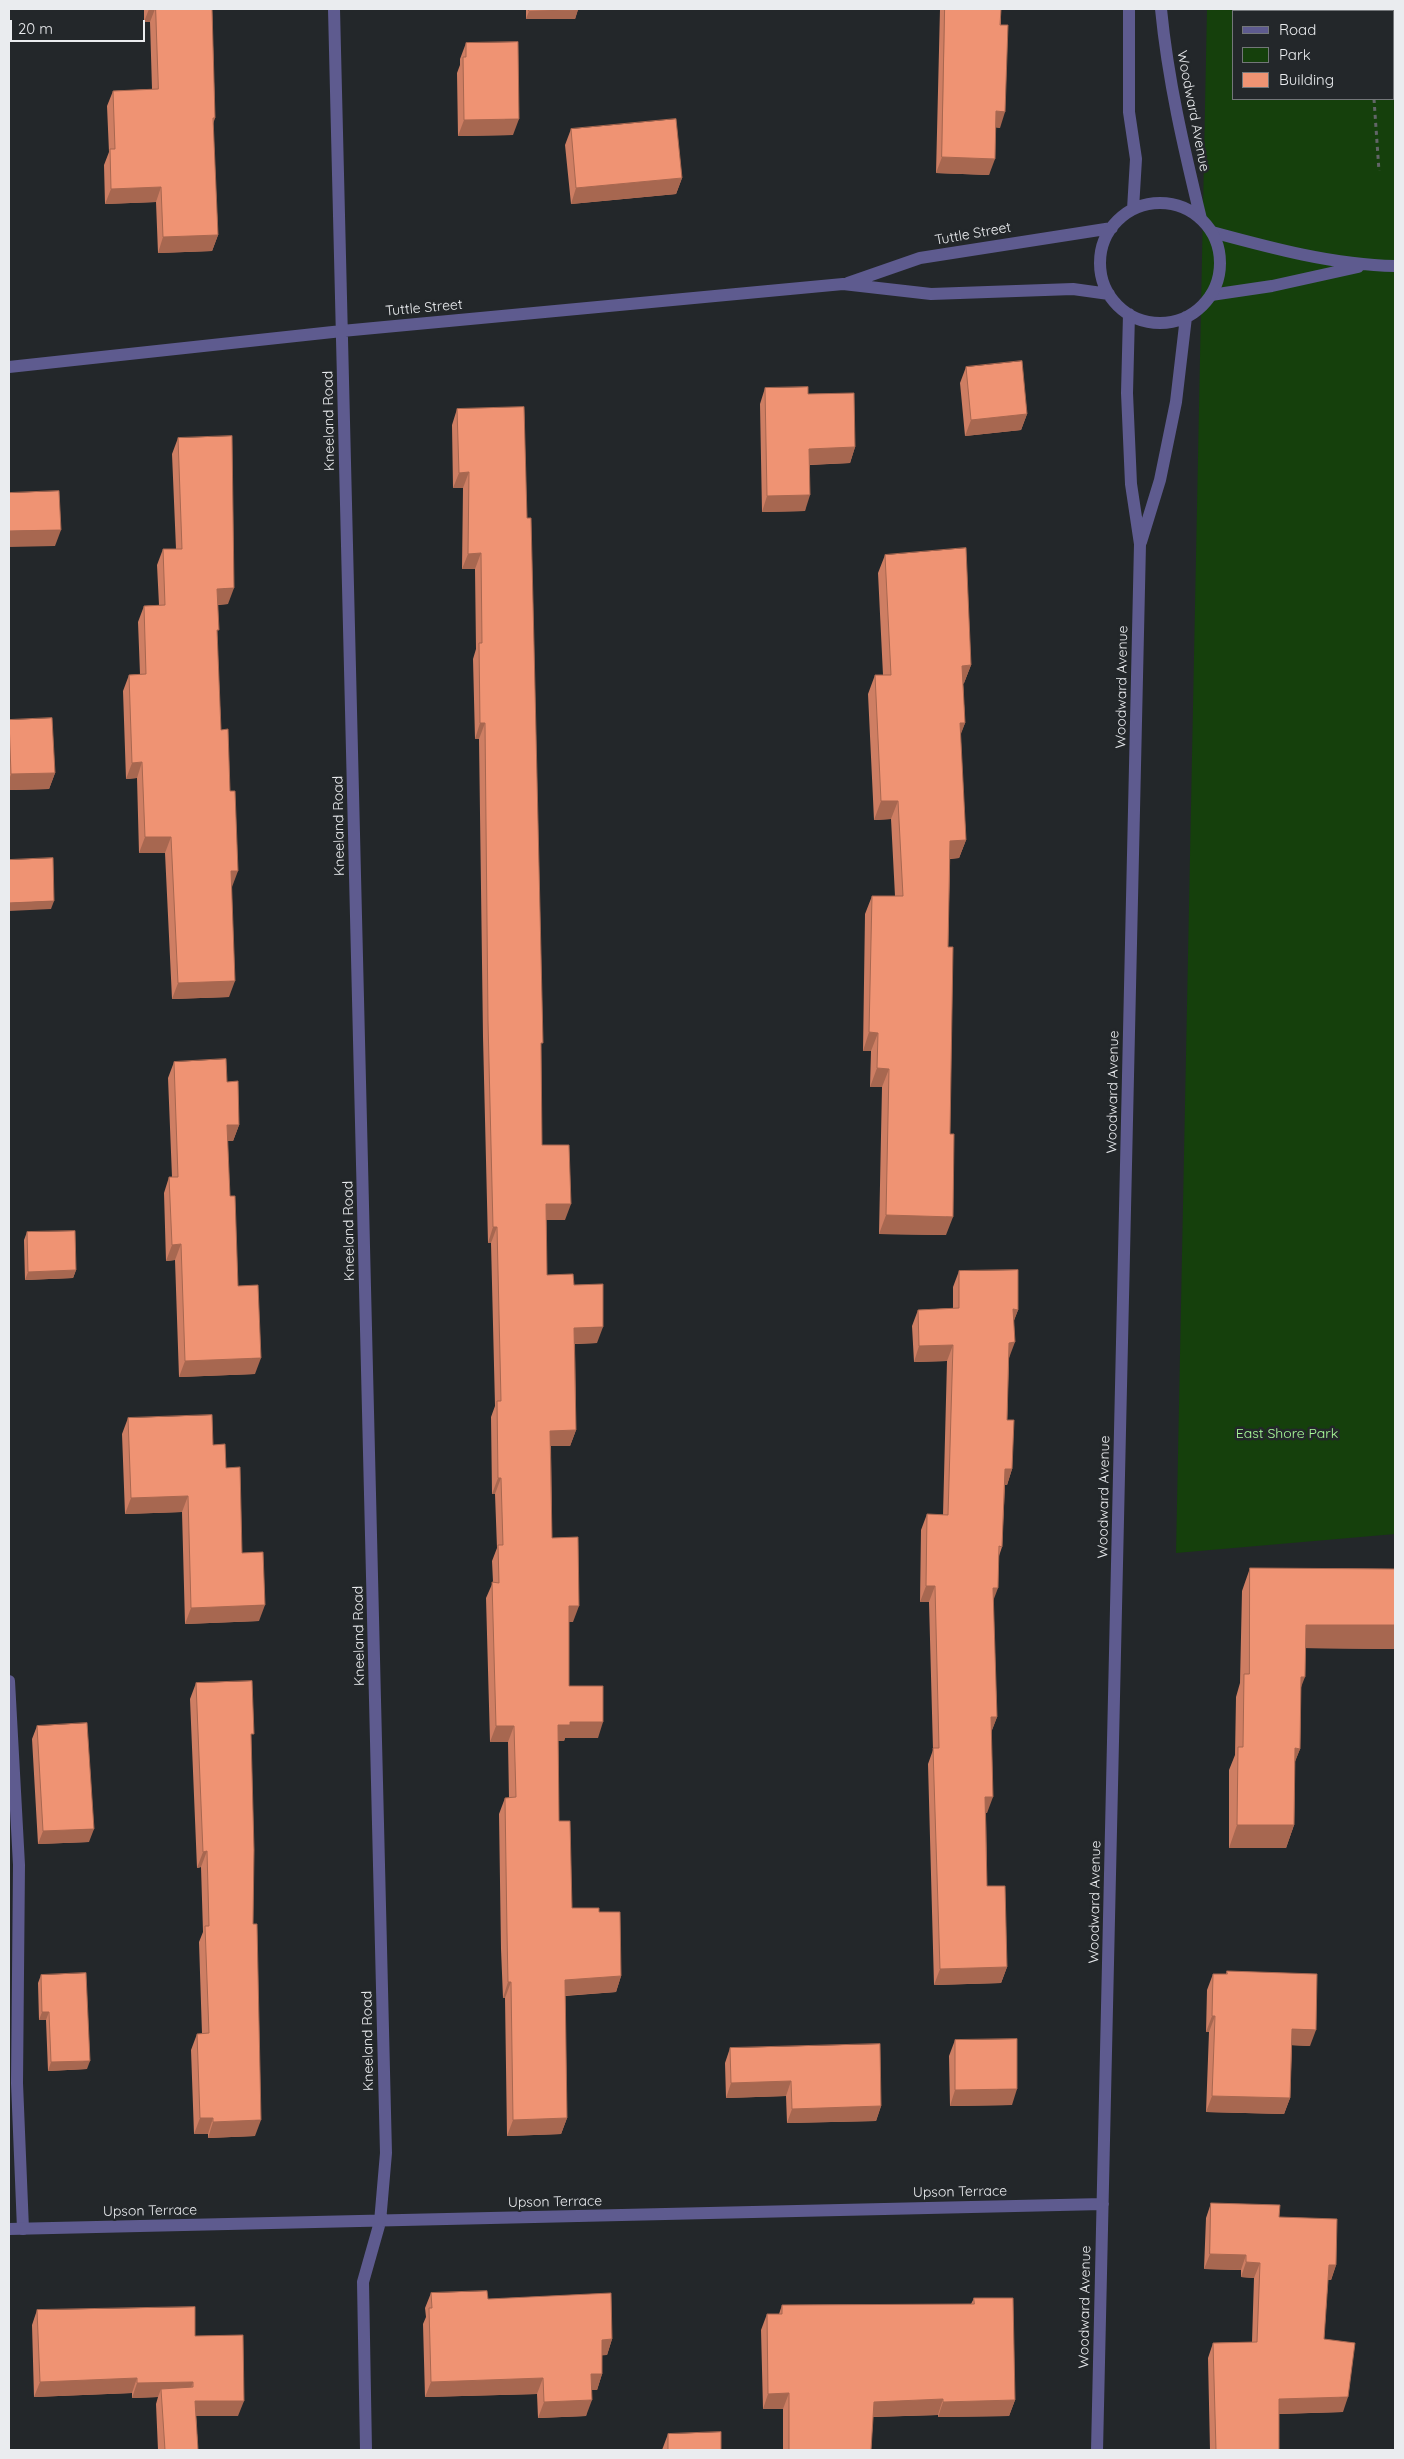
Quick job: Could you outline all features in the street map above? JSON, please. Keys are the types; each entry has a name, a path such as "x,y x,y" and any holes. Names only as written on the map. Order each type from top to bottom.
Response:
{"street":[{"name":"Kneeland Road","path":"334,9 386,2144 380,2222 363,2282 366,2450"},
{"path":"1129,9 1129,112 1136,159 1134,209"},
{"name":"Woodward Avenue","path":"1162,9 1166,63 1177,120 1201,219"},
{"path":"1150,203 1169,203 1186,208 1201,219 1212,232 1218,247 1220,264 1218,280 1211,295 1200,308 1186,317 1167,322 1147,321 1129,314 1109,294 1102,278 1100,260 1104,243 1112,228 1134,209 1150,203"},
{"name":"Tuttle Street","path":"843,284 920,258 1112,228"},
{"path":"1212,232 1246,241 1363,265 1395,266"},
{"path":"1211,295 1272,286 1363,265"},
{"name":"Tuttle Street","path":"9,368 342,331 843,284 931,294 1073,289 1109,294"},
{"name":"Woodward Avenue","path":"1098,2450 1140,544 1131,484 1127,393 1129,314"},
{"name":"Woodward Avenue","path":"1140,544 1160,480 1174,412 1186,317"},
{"path":"9,1681 19,1865 17,2083 23,2229"},
{"name":"Upson Terrace","path":"9,2229 1102,2204"}],"path":[{"path":"1374,100 1379,171"}],"green space":[{"name":"East Shore Park","path":"1207,9 1395,9 1395,1534 1176,1553"}],"building":[{"path":"156,9 212,9 215,118 213,118 218,235 163,237 161,187 111,189 110,149 115,149 113,91 158,89"},
{"path":"529,9 578,9 578,10 529,11"},
{"path":"945,9 1001,9 1000,25 1008,25 1005,112 996,111 995,159 942,157"},
{"path":"518,42 519,119 464,120 463,57 466,57 466,43"},
{"path":"676,119 682,178 576,188 571,129"},
{"path":"1022,361 1027,414 971,420 966,367"},
{"path":"808,387 808,394 854,393 855,447 809,449 810,495 767,496 765,388"},
{"path":"524,407 527,518 531,518 543,1043 541,1043 542,1145 569,1145 571,1204 546,1204 547,1275 573,1274 574,1285 603,1284 603,1327 574,1328 576,1430 550,1431 552,1538 578,1537 579,1606 569,1606 569,1686 603,1686 603,1722 570,1722 570,1725 558,1725 559,1821 570,1821 572,1908 599,1908 599,1912 620,1912 621,1976 565,1980 567,2118 513,2120 511,1982 508,1982 505,1798 516,1797 514,1726 496,1726 492,1582 499,1583 498,1545 503,1545 501,1478 498,1478 497,1401 501,1401 497,1227 493,1227 488,1021 485,723 480,723 479,643 482,643 481,553 468,554 469,472 459,473 457,409"},
{"path":"232,436 234,588 217,589 219,630 217,630 221,730 228,729 230,791 235,791 238,871 231,871 235,981 178,983 171,837 145,837 142,762 132,763 129,675 146,674 144,606 165,605 163,549 182,549 178,438"},
{"path":"59,491 61,530 9,531 9,493"},
{"path":"966,548 971,665 962,666 965,723 960,723 966,840 950,841 948,947 953,947 950,1134 954,1134 953,1217 886,1215 889,1069 877,1068 878,1033 869,1032 872,896 903,896 898,801 881,801 875,675 891,675 885,555"},
{"path":"52,718 55,773 11,774 9,720"},
{"path":"53,858 54,901 9,903 9,860"},
{"path":"226,1059 227,1082 238,1081 239,1125 227,1125 230,1196 235,1196 238,1286 258,1285 261,1358 185,1361 181,1244 172,1245 169,1177 178,1177 174,1062"},
{"path":"75,1231 76,1270 28,1272 27,1232"},
{"path":"1018,1270 1018,1310 1013,1309 1015,1342 1009,1343 1007,1420 1014,1420 1012,1469 1005,1469 1002,1547 999,1546 998,1588 993,1588 997,1717 991,1717 993,1797 985,1797 987,1886 1005,1886 1007,1967 940,1969 933,1748 939,1748 935,1586 926,1586 927,1514 948,1515 953,1345 919,1346 918,1310 959,1308 959,1271"},
{"path":"212,1415 213,1445 225,1444 226,1468 240,1467 242,1553 263,1552 265,1605 191,1608 188,1496 131,1498 128,1418"},
{"path":"1250,1568 1395,1569 1395,1625 1306,1625 1305,1677 1301,1677 1300,1749 1295,1748 1294,1825 1237,1825 1238,1747 1243,1747 1244,1674 1249,1674"},
{"path":"252,1681 254,1734 251,1734 254,1850 253,1924 257,1924 261,2120 213,2122 213,2118 200,2118 197,2034 209,2033 205,1926 209,1926 207,1851 203,1852 196,1683"},
{"path":"87,1723 94,1829 43,1831 37,1726"},
{"path":"1227,1971 1317,1974 1316,2030 1292,2029 1290,2098 1212,2096 1215,2016 1212,2016 1213,1974 1227,1974"},
{"path":"86,1973 90,2061 51,2062 49,2012 42,2012 41,1975"},
{"path":"1017,2039 1017,2089 955,2090 955,2040"},
{"path":"880,2044 881,2106 792,2109 791,2081 731,2083 730,2048"},
{"path":"1211,2203 1280,2205 1279,2217 1337,2219 1336,2265 1329,2265 1324,2339 1355,2343 1348,2397 1279,2399 1279,2450 1216,2450 1213,2343 1257,2342 1260,2263 1246,2262 1246,2255 1210,2254"},
{"path":"487,2291 488,2299 611,2293 612,2339 602,2340 602,2374 591,2374 592,2400 544,2402 543,2378 431,2382 429,2308 432,2308 431,2293"},
{"path":"974,2298 1013,2298 1015,2400 943,2402 943,2399 874,2402 871,2450 789,2450 789,2393 768,2394 767,2314 782,2314 782,2305 974,2304"},
{"path":"195,2307 195,2336 243,2335 244,2401 195,2401 198,2450 165,2450 161,2389 193,2387 193,2382 137,2383 137,2378 40,2382 37,2310"},
{"path":"721,2432 721,2450 668,2450 668,2434"}]}
